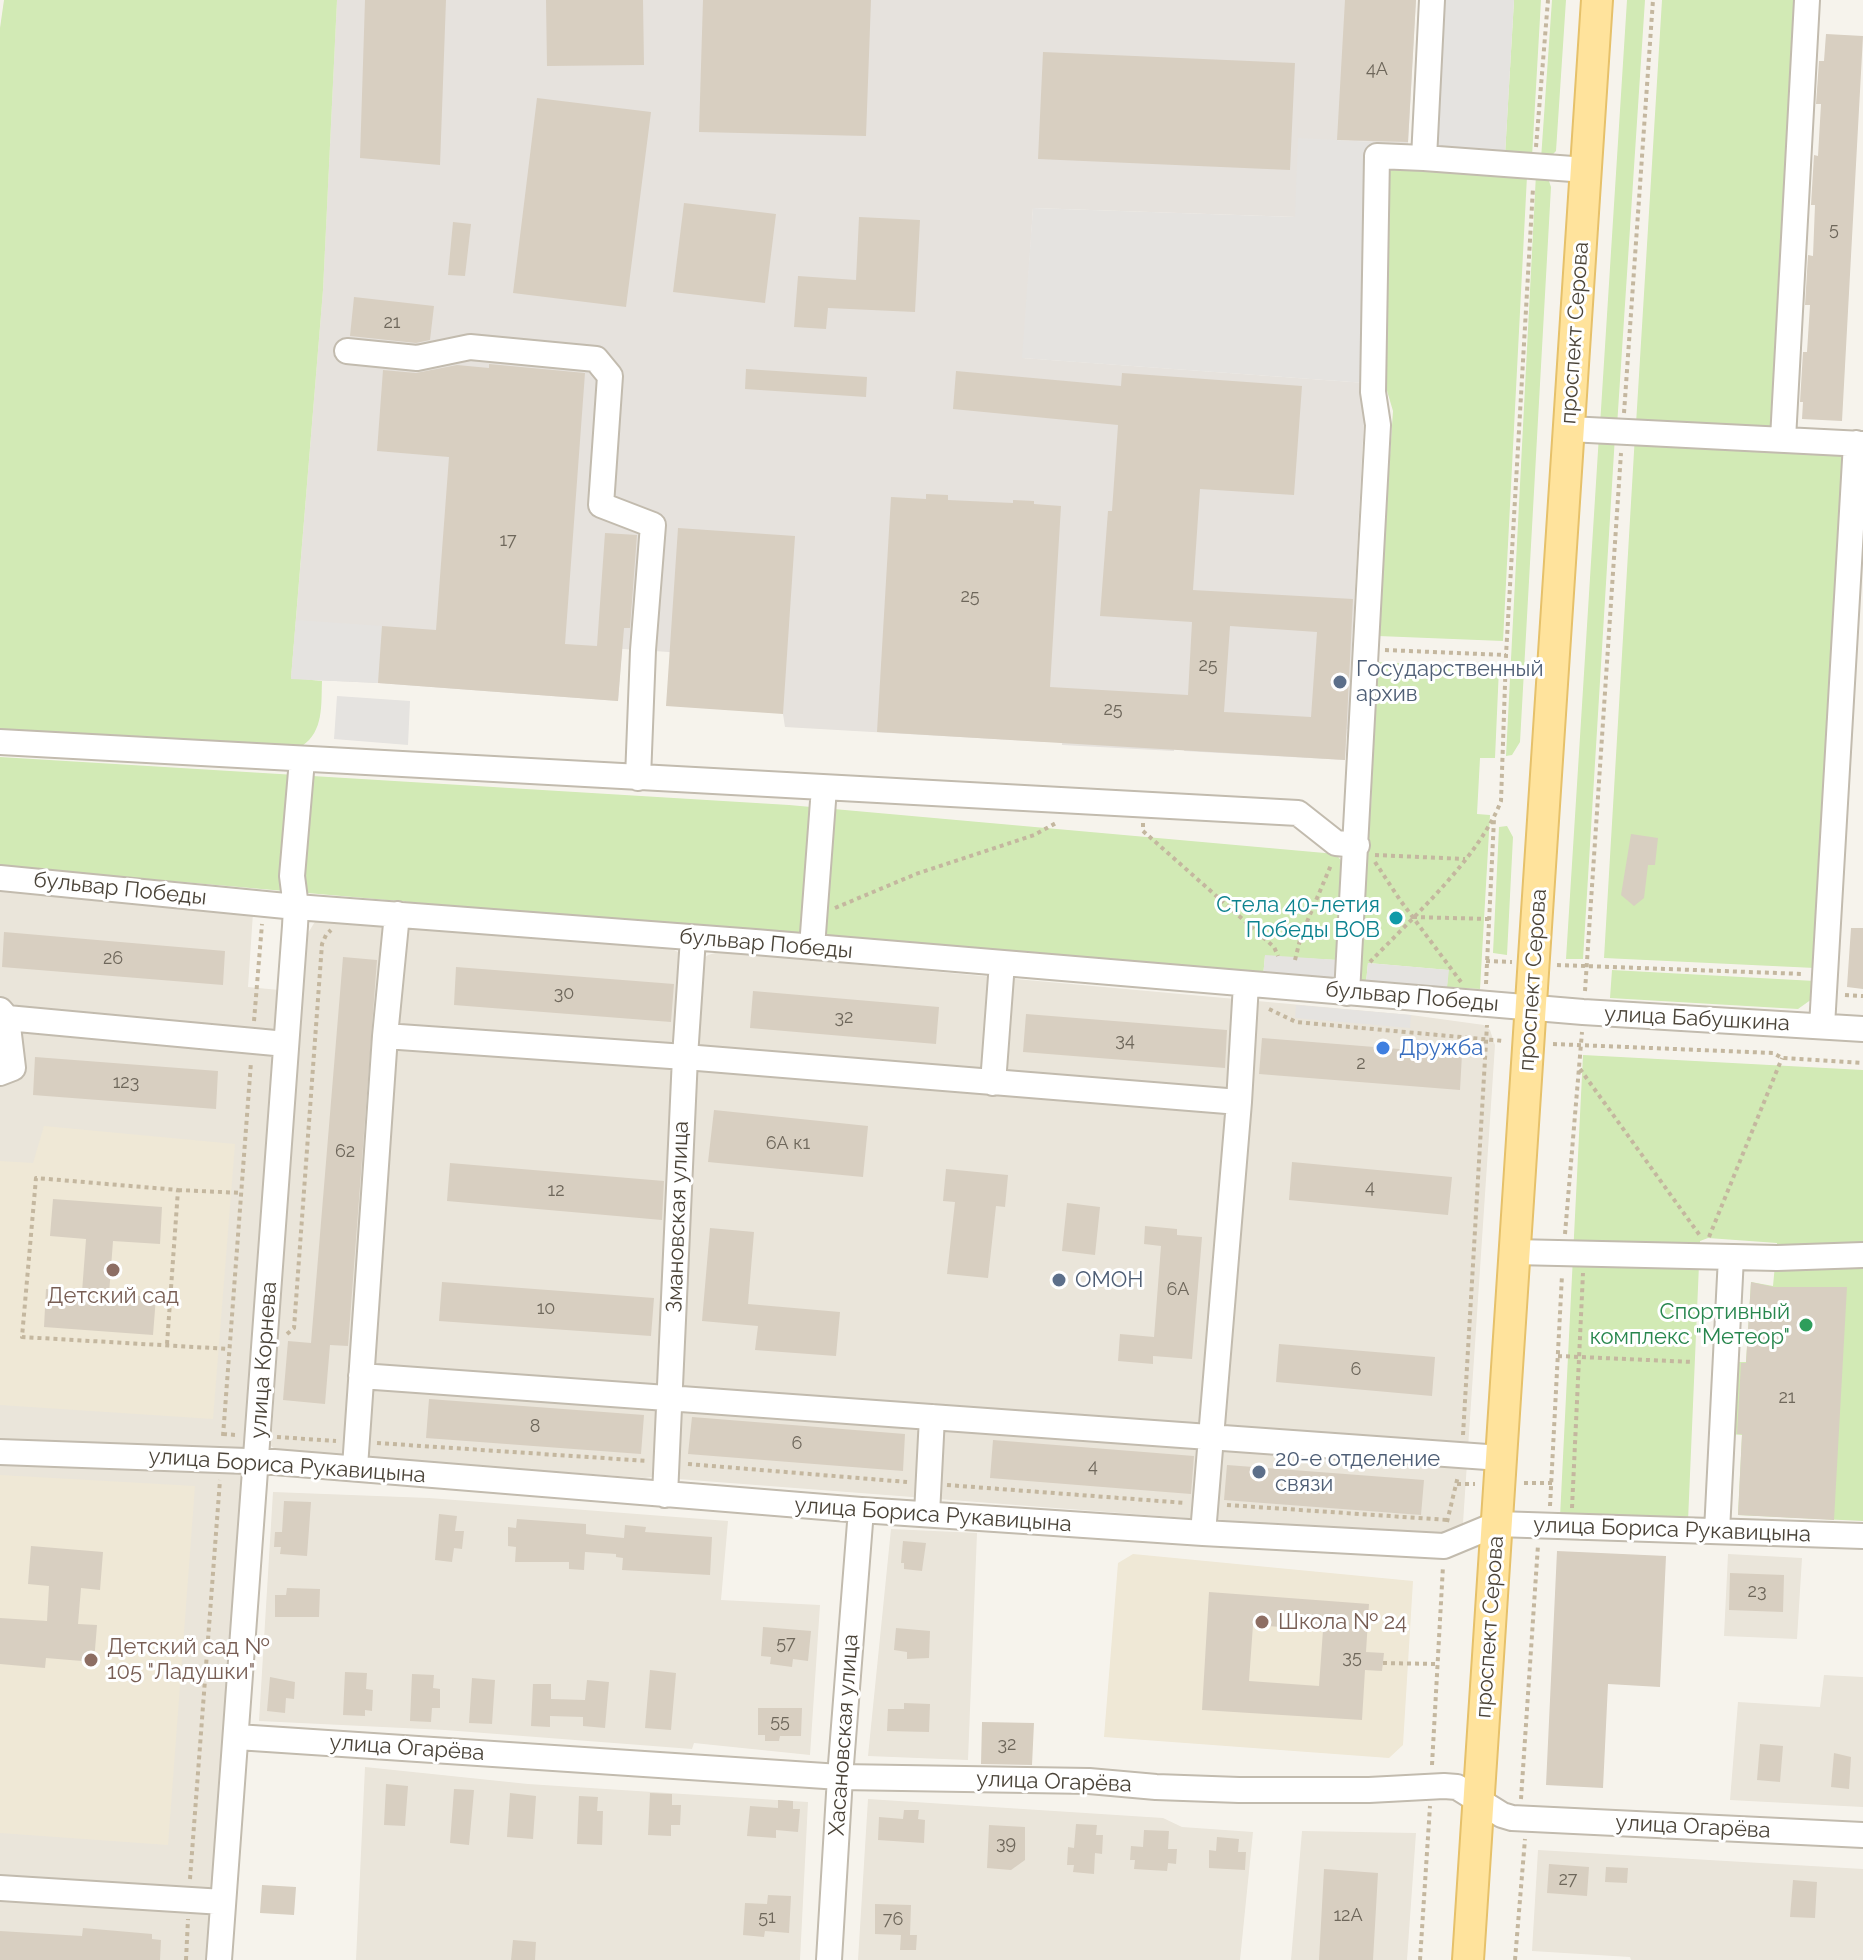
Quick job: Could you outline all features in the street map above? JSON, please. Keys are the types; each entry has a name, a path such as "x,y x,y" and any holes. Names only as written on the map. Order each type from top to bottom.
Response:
{"main road":[{"name":"проспект Серова","path":"1468,1960 1597,0"}],"street":[{"path":"1424,158 1432,0"},
{"path":"1783,439 1807,0"},
{"path":"1348,988 1378,425 1373,392 1377,156 1586,170"},
{"path":"347,351 417,358 470,347 567,356 596,359 610,376 601,505 653,525 643,650 638,778"},
{"path":"1569,429 1859,443 1822,1026"},
{"path":"0,742 1298,813 1336,843 1357,845"},
{"name":"улица Корнева","path":"219,1960 237,1737 267,1436 286,1044 296,916 292,876 302,760"},
{"path":"812,947 824,788"},
{"name":"бульвар Победы","path":"0,878 296,916 397,914 1002,963 1245,994 1348,988 1532,1008"},
{"path":"355,1467 385,1036 397,914"},
{"name":"Змановская улица","path":"665,1495 693,938"},
{"path":"993,1083 1002,963"},
{"path":"1203,1533 1239,1102 1245,994"},
{"name":"улица Бабушкина","path":"1532,1008 1863,1029"},
{"path":"0,1073 13,1068 4,1014 286,1044"},
{"path":"385,1036 1239,1102"},
{"path":"1514,1252 1731,1257 1863,1255"},
{"path":"1717,1531 1731,1257"},
{"path":"361,1376 1501,1458"},
{"path":"927,1514 932,1417"},
{"name":"улица Бориса Рукавицына","path":"0,1452 265,1461 861,1510 1444,1546 1497,1524 1863,1536"},
{"name":"Хасановская улица","path":"829,1960 861,1510"},
{"name":"улица Огарёва","path":"237,1737 840,1777 1089,1781 1239,1790 1457,1787 1502,1815 1521,1818 1863,1835"},
{"path":"0,1888 223,1902"}],"path":[{"path":"1348,988 1465,859 1494,819 1501,801 1506,655 1534,167 1548,0"},
{"path":"1587,966 1653,0"},
{"path":"1367,649 1506,655"},
{"path":"815,916 916,874 1034,835 1095,802"},
{"path":"1142,805 1143,831 1274,947 1278,956"},
{"path":"1420,1960 1444,1532 1462,1456 1488,1040 1486,961 1494,819"},
{"path":"1295,960 1301,936 1332,863 1357,845"},
{"path":"1465,859 1370,855 1464,985 1485,1002"},
{"path":"253,1041 262,924 296,916 333,929 322,944 294,1328 282,1339"},
{"path":"1413,917 1489,919"},
{"path":"1486,961 1825,974"},
{"path":"1245,994 1296,1022 1488,1040 1773,1053 1782,1058 1863,1063"},
{"path":"1579,1067 1706,1239 1782,1058"},
{"path":"229,1349 22,1337 36,1178 242,1193"},
{"path":"167,1344 178,1190"},
{"path":"1571,1527 1585,1253"},
{"path":"1558,1356 1693,1362"},
{"path":"223,1434 1448,1520"},
{"path":"265,1461 267,1436"},
{"path":"1515,1960 1525,1835 1521,1818 1538,1540"},
{"path":"1383,1663 1436,1664"},
{"path":"186,1960 188,1900"}],"shaded area":[{"path":"337,0 1416,0 1408,144 1337,140 1296,217 1033,208 1023,358 1366,383 1349,700 1358,701 1356,729 1347,729 1345,760 1184,751 1185,742 1174,742 1174,751 1062,745 1063,728 1047,742 785,727 783,714 669,652 622,649 618,701 291,679 323,290"},
{"path":"1443,0 1514,0 1505,155 1434,151"},
{"path":"1298,138 1374,142 1366,383 1022,358 1033,208 1295,217"},
{"path":"296,620 382,626 378,683 291,679"},
{"path":"337,696 410,701 408,745 334,739"},
{"path":"0,888 253,913 248,987 279,990 210,1960 0,1960"},
{"path":"316,920 666,946 678,952 682,960 657,1474 645,1478 278,1451 271,1446 305,938"},
{"path":"719,952 1411,1015 1484,1025 1490,1030 1495,1045 1463,1523 1460,1531 1433,1537 678,1479 673,1472 700,961"},
{"path":"1265,955 1337,960 1336,982 1263,977"},
{"path":"1368,963 1449,970 1447,987 1366,982"},
{"path":"1296,1005 1411,1015 1410,1028 1295,1018"},
{"name":"Детский сад","path":"44,1126 235,1144 213,1419 0,1405 0,1161 33,1163"},
{"name":"Детский сад № 105 \"Ладушки\"","path":"0,1475 195,1486 168,1845 0,1833"},
{"path":"273,1492 429,1498 728,1521 721,1600 820,1605 810,1755 694,1743 692,1749 445,1730 259,1721"},
{"path":"891,1529 977,1533 968,1760 868,1756"},
{"name":"Школа № 24","path":"1133,1554 1413,1581 1403,1745 1389,1758 1104,1737 1118,1563"},
{"path":"1728,1554 1802,1558 1797,1639 1724,1636"},
{"path":"1824,1675 1863,1677 1863,1807 1730,1800 1738,1702 1820,1707"},
{"path":"365,1767 528,1784 808,1802 800,1960 356,1960"},
{"path":"868,1799 1163,1818 1182,1827 1253,1832 1240,1960 858,1960"},
{"path":"1302,1831 1416,1833 1407,1960 1291,1960"},
{"path":"1538,1850 1863,1869 1863,1960 1631,1960 1630,1957 1532,1951"}],"green space":[{"path":"4,0 337,0 323,290 291,678 322,681 322,699 318,725 302,746 103,734 102,740 0,734 0,28"},
{"path":"1514,0 1541,0 1532,157 1505,155"},
{"path":"1552,0 1566,0 1556,151 1541,159"},
{"path":"1627,0 1645,0 1617,426 1600,425"},
{"path":"1662,0 1801,0 1778,433 1636,424"},
{"path":"1383,167 1527,176 1503,641 1378,636 1393,411 1385,384"},
{"path":"1536,174 1548,178 1551,187 1520,742 1512,755 1506,756"},
{"path":"1599,435 1615,436 1583,959 1566,959"},
{"path":"1635,435 1849,448 1815,968 1604,958"},
{"path":"1377,662 1499,668 1495,758 1480,758 1477,814 1490,815 1480,989 1447,987 1448,970 1368,963 1366,982 1355,982 1366,808 1371,807"},
{"path":"0,757 789,805 1336,854 1345,866 1337,960 1265,956 1263,977 0,866"},
{"path":"1507,826 1513,837 1507,955 1493,953 1499,827"},
{"path":"1612,970 1815,981 1812,999 1798,1009 1610,998"},
{"path":"1583,1055 1863,1070 1863,1521 1738,1515 1742,1435 1731,1434 1735,1362 1746,1362 1751,1282 1773,1286 1777,1243 1708,1238 1700,1241 1688,1521 1560,1517"}],"building":[{"path":"365,0 446,0 440,165 360,158"},
{"path":"546,0 643,0 644,65 547,66"},
{"path":"703,0 871,0 866,136 699,132"},
{"path":"1345,0 1416,0 1408,142 1337,140"},
{"path":"1826,34 1863,36 1842,421 1802,419 1803,402 1800,402 1810,305 1805,305 1808,255 1813,256 1815,205 1811,205 1821,104 1816,104 1819,61 1824,61"},
{"path":"1043,52 1295,63 1290,170 1038,159"},
{"path":"537,98 651,112 626,307 513,293"},
{"path":"684,203 776,214 765,303 673,292"},
{"path":"859,217 920,220 915,312 828,308 826,329 794,327 798,276 856,280"},
{"path":"453,222 471,224 465,276 448,275"},
{"path":"354,297 434,306 430,340 416,343 350,336"},
{"path":"489,364 585,373 565,644 597,646 605,533 637,535 630,628 624,628 618,701 378,683 382,626 436,630 449,457 377,451 383,370 416,373 457,365 489,368"},
{"path":"746,369 867,377 866,397 745,389"},
{"path":"956,371 1121,386 1122,373 1302,386 1294,495 1200,489 1193,590 1353,599 1345,760 877,732 891,497 926,499 926,494 948,495 948,500 1034,501 1034,504 1061,506 1050,687 1188,695 1192,622 1100,616 1118,425 953,409","holes":["1230,626 1317,632 1311,717 1224,712"]},
{"path":"678,528 795,536 783,714 666,706"},
{"path":"1631,834 1658,838 1655,865 1648,865 1644,898 1634,906 1621,895"},
{"path":"1851,928 1863,928 1863,989 1847,987"},
{"path":"4,932 225,951 223,985 2,967"},
{"path":"343,957 377,960 348,1346 330,1345 325,1404 283,1400 288,1341 311,1343"},
{"path":"456,967 674,984 671,1022 454,1005"},
{"path":"753,991 939,1007 936,1044 750,1028"},
{"path":"1026,1014 1227,1030 1225,1068 1023,1052"},
{"path":"1262,1038 1462,1054 1460,1090 1259,1074"},
{"path":"35,1057 218,1071 216,1109 33,1095"},
{"path":"714,1110 868,1126 863,1177 708,1162"},
{"path":"1292,1162 1452,1177 1448,1215 1289,1200"},
{"path":"450,1163 664,1181 662,1220 447,1201"},
{"path":"946,1169 1008,1175 1005,1207 996,1206 988,1278 947,1274 955,1202 943,1201"},
{"path":"53,1199 162,1207 160,1244 113,1241 109,1294 156,1297 153,1335 44,1327 46,1289 82,1292 86,1239 50,1236"},
{"path":"1067,1203 1100,1207 1095,1255 1062,1251"},
{"path":"1145,1226 1177,1229 1177,1235 1202,1237 1192,1359 1153,1356 1153,1364 1118,1361 1120,1334 1154,1337 1161,1246 1144,1244"},
{"path":"710,1228 754,1232 748,1304 840,1312 836,1356 755,1350 758,1326 702,1321"},
{"path":"442,1282 654,1298 651,1336 439,1321"},
{"path":"1751,1282 1774,1287 1847,1287 1834,1520 1738,1515 1742,1434 1737,1434 1741,1363 1746,1363"},
{"path":"1279,1344 1435,1357 1432,1396 1276,1382"},
{"path":"429,1399 644,1415 641,1454 426,1438"},
{"path":"692,1417 905,1434 903,1471 688,1454"},
{"path":"993,1440 1194,1456 1191,1494 990,1478"},
{"path":"1227,1465 1424,1480 1421,1515 1224,1500"},
{"path":"284,1501 311,1502 307,1556 280,1554 281,1547 274,1547 275,1532 282,1532"},
{"path":"439,1514 457,1516 455,1531 464,1531 462,1549 454,1548 452,1562 435,1560"},
{"path":"517,1519 586,1524 586,1534 624,1538 625,1525 646,1527 645,1532 712,1537 710,1575 622,1570 623,1558 616,1557 616,1554 585,1552 584,1570 569,1569 569,1562 515,1562 516,1547 508,1546 508,1527 516,1528"},
{"path":"903,1541 926,1543 922,1571 904,1569 904,1563 901,1563"},
{"path":"31,1546 103,1552 100,1590 81,1588 78,1624 97,1625 94,1662 46,1658 45,1668 0,1664 0,1618 47,1621 49,1586 28,1584"},
{"path":"1557,1551 1666,1556 1660,1687 1608,1684 1603,1788 1546,1785"},
{"path":"1730,1573 1784,1575 1783,1612 1729,1610"},
{"path":"287,1588 320,1589 319,1617 275,1617 275,1595 286,1595"},
{"path":"1209,1592 1369,1604 1366,1652 1384,1653 1382,1671 1365,1670 1362,1720 1202,1710","holes":["1253,1625 1323,1630 1319,1686 1249,1681"]},
{"path":"763,1627 811,1631 808,1661 793,1659 792,1667 770,1664 771,1657 761,1656"},
{"path":"896,1628 930,1631 929,1658 907,1659 907,1652 894,1650"},
{"path":"650,1670 676,1673 671,1730 645,1728"},
{"path":"345,1672 367,1673 366,1689 373,1690 372,1711 365,1710 365,1716 343,1715"},
{"path":"412,1674 434,1675 433,1688 440,1689 440,1708 432,1708 431,1722 410,1721"},
{"path":"270,1677 295,1682 294,1699 286,1698 285,1713 267,1711"},
{"path":"472,1678 495,1680 492,1724 469,1723"},
{"path":"587,1680 609,1682 605,1728 583,1726 583,1717 550,1716 550,1727 531,1726 533,1684 551,1684 551,1699 585,1700"},
{"path":"904,1703 930,1704 929,1732 887,1731 888,1709 904,1709"},
{"path":"758,1708 802,1708 801,1736 780,1736 779,1741 765,1741 765,1735 758,1735"},
{"path":"982,1722 1034,1723 1032,1765 981,1764"},
{"path":"1760,1744 1783,1746 1780,1782 1757,1780"},
{"path":"1834,1753 1851,1757 1849,1789 1831,1787"},
{"path":"386,1784 408,1786 405,1826 384,1825"},
{"path":"454,1789 474,1790 469,1845 450,1843"},
{"path":"510,1793 536,1796 533,1839 507,1837"},
{"path":"650,1793 672,1794 672,1805 681,1805 680,1825 671,1825 671,1836 648,1835"},
{"path":"579,1796 598,1797 597,1811 603,1811 602,1845 577,1844"},
{"path":"778,1800 793,1801 793,1809 800,1809 798,1832 776,1830 776,1838 747,1836 750,1806 778,1808"},
{"path":"904,1810 919,1810 918,1819 925,1820 924,1843 878,1840 879,1817 903,1819"},
{"path":"1076,1824 1097,1825 1096,1835 1103,1835 1102,1854 1095,1853 1094,1874 1073,1872 1074,1865 1067,1865 1068,1847 1074,1848"},
{"path":"989,1825 1025,1827 1025,1860 1011,1870 987,1868"},
{"path":"1144,1830 1169,1831 1168,1849 1177,1849 1176,1864 1168,1863 1167,1871 1134,1869 1135,1860 1130,1860 1131,1846 1143,1847"},
{"path":"1217,1837 1239,1839 1238,1852 1246,1852 1245,1870 1209,1868 1209,1850 1216,1851"},
{"path":"1549,1864 1589,1867 1587,1896 1547,1893"},
{"path":"1606,1867 1628,1868 1627,1883 1605,1882"},
{"path":"1324,1869 1378,1873 1373,1960 1319,1960"},
{"path":"1793,1880 1817,1882 1815,1918 1790,1917"},
{"path":"262,1885 296,1887 294,1915 260,1913"},
{"path":"768,1895 791,1896 789,1933 765,1931 764,1937 743,1935 745,1903 767,1904"},
{"path":"875,1904 911,1905 910,1935 917,1935 916,1950 900,1950 901,1935 875,1934"},
{"path":"83,1928 152,1934 152,1939 161,1940 160,1960 0,1960 0,1931 82,1936"},
{"path":"513,1940 536,1942 535,1960 511,1960"}],"place":[{"name":"Государственный архив","path":"1340,682"},
{"name":"Стела 40-летия Победы ВОВ","path":"1396,918"},
{"name":"Дружба","path":"1383,1048"},
{"name":"Детский сад","path":"113,1270"},
{"name":"ОМОН","path":"1059,1280"},
{"name":"Спортивный комплекс \"Метеор\"","path":"1806,1325"},
{"name":"20-е отделение связи","path":"1259,1472"},
{"name":"Школа № 24","path":"1262,1622"},
{"name":"Детский сад № 105 \"Ладушки\"","path":"91,1660"}]}
